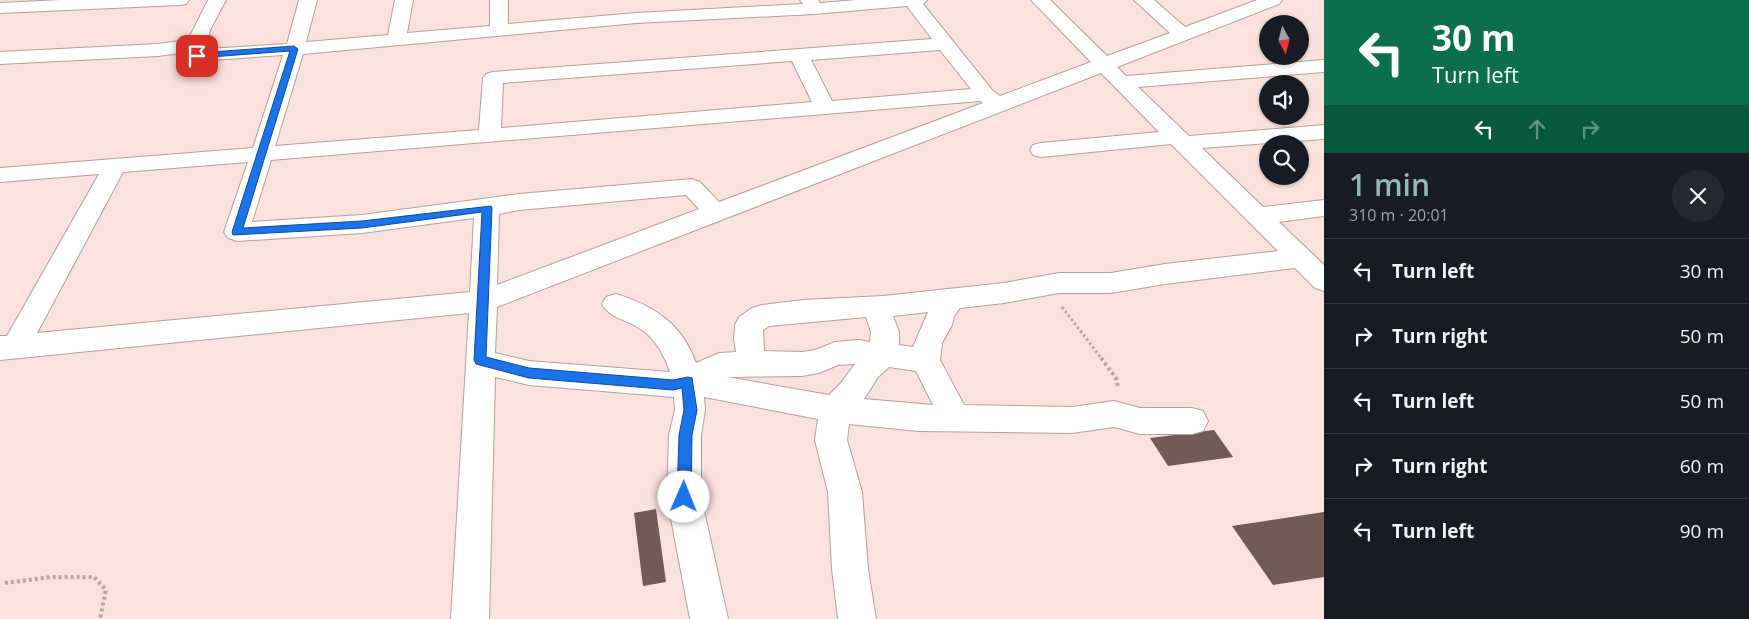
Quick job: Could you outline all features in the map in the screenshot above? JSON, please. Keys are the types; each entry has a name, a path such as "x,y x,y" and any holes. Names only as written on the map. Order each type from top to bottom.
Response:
{"street":[{"path":"0,8 180,0"},
{"path":"217,0 201,30 196,45 197,56 294,49 499,29 591,15 726,7 776,11 812,4 918,0"},
{"path":"308,0 237,232 362,224 487,208 519,202 692,187 716,213"},
{"path":"397,39 404,0"},
{"path":"499,29 500,0"},
{"path":"911,0 945,44 992,99"},
{"path":"1040,0 1103,65 1324,281"},
{"path":"1143,0 1184,35"},
{"path":"8,347 483,301 716,213 992,99 1103,65 1273,0"},
{"path":"776,11 825,107"},
{"path":"490,136 493,78 792,44 945,44"},
{"path":"0,58 158,50 196,45"},
{"path":"1121,82 1324,66"},
{"path":"0,175 825,107 992,99"},
{"path":"1041,150 1324,132"},
{"path":"8,347 116,165"},
{"path":"470,619 487,208"},
{"path":"1257,216 1324,208"},
{"path":"752,363 748,340 749,325 762,316 952,299 1059,284 1111,283 1165,274 1301,258"},
{"path":"952,299 941,312 938,324 928,342 924,360 955,418"},
{"path":"616,304 652,322 676,347 688,382 690,410 685,435 684,497 709,619"},
{"path":"857,619 850,569 845,492 832,440 835,409 852,392 868,368 884,354 885,332 876,307 882,306"},
{"path":"480,360 529,373 673,385 688,382 719,365 752,363 802,364 818,362 835,354 859,352 924,360"},
{"path":"688,382 835,409 919,418 1072,420 1114,414 1140,421 1192,421"}],"path":[{"path":"1048,286 1116,378 1120,396 1114,414"},
{"path":"5,582 51,577 94,577 106,590 100,619"}],"building":[{"path":"1214,430 1233,457 1168,466 1150,438"},
{"path":"656,509 666,582 643,586 634,513"},
{"path":"1324,512 1324,577 1273,585 1232,526"}],"route":[{"path":"197,56 294,49 237,232 362,224 487,208 480,360 529,373 673,385 688,382 690,410 685,435 684,497"}]}
